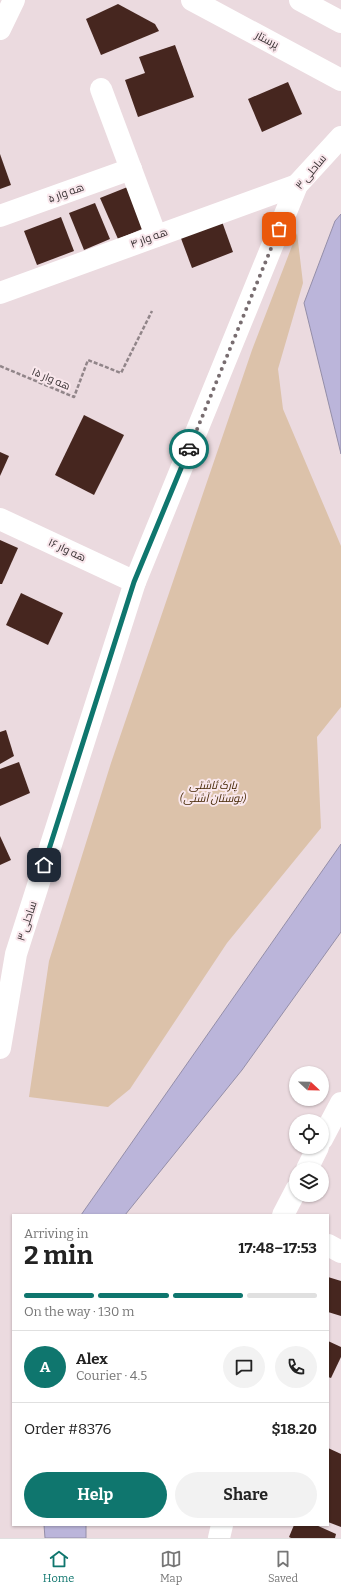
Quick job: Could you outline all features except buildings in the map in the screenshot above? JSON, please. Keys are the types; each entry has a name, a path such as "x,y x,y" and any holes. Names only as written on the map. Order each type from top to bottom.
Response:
{"street":[{"path":"0,29 14,0"},
{"name":"پرستار","path":"192,0 341,80"},
{"path":"300,0 341,22"},
{"path":"101,89 156,236"},
{"name":"ساحلی ۳","path":"0,1048 16,954 134,582 297,184 341,137"},
{"name":"هه وار ۵","path":"0,216 131,170"},
{"name":"هه وار ۴","path":"0,293 297,184"},
{"name":"هه وار ۱۶","path":"0,519 134,582"},
{"path":"329,1126 341,1103"},
{"path":"284,1214 290,1202"},
{"path":"329,1246 341,1252"},
{"path":"220,1538 222,1526"}],"path":[{"name":"هه وار ۱۵","path":"0,366 74,397 88,360 121,373 152,311"}],"green space":[{"name":"پارک ئاشتی (بوستان آشتی)","path":"297,233 303,283 278,369 283,409 341,546 341,707 317,737 321,828 227,943 130,1089 108,1107 29,1097 49,961 111,763 252,350"}],"shaded area":[{"path":"341,214 341,454 304,303 335,221"},
{"path":"341,844 341,932 242,1070 126,1214 82,1214"},
{"path":"44,1526 86,1526 86,1538 45,1538"}],"way so far":[{"path":"189,449 279,229"}],"route":[{"path":"44,865 134,582 189,449"}]}
